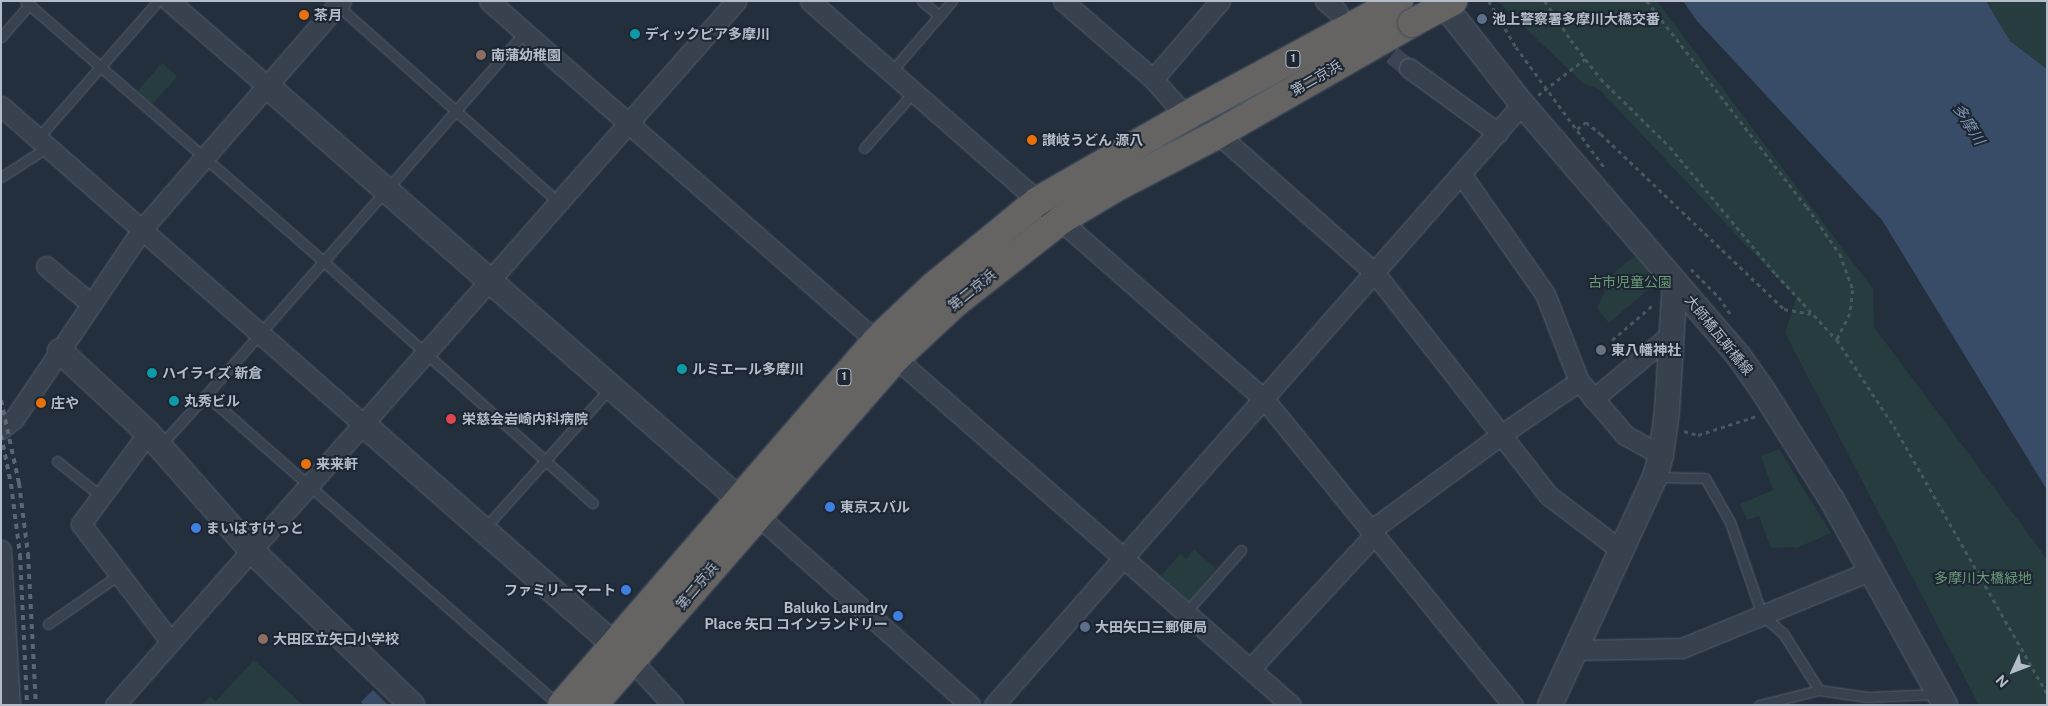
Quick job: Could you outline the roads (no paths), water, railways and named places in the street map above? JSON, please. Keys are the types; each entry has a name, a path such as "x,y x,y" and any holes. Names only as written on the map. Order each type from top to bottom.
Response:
{"highway":[{"name":"第二京浜","path":"560,705 623,653 748,507 876,341 934,286 1038,201 1186,116 1405,12 1454,1"},
{"name":"第二京浜","path":"748,507 896,358 955,303 1061,220 1120,185 1218,134 1405,12"},
{"name":"第二京浜","path":"593,705 623,653"}],"street":[{"path":"169,1 748,507 970,705"},
{"path":"489,1 1291,705"},
{"path":"115,705 736,1"},
{"path":"810,1 889,73 1061,220 1264,400 1513,705"},
{"path":"1063,1 1153,79 1186,116"},
{"path":"1153,79 1220,1"},
{"name":"大師橋瓦斯橋線","path":"1441,1 1522,104 1738,355 1762,389 1832,500 1942,699"},
{"path":"1,429 14,419 142,229 337,3"},
{"path":"1409,68 1498,133"},
{"path":"994,705 1264,400 1522,104"},
{"path":"1,106 623,653 673,705"},
{"path":"1218,134 1374,272 1548,495 1622,551"},
{"path":"1461,174 1545,294 1579,382 1625,435 1658,466"},
{"path":"46,266 91,304"},
{"path":"1550,705 1622,551 1658,466 1664,427 1675,282"},
{"path":"1594,399 1671,334"},
{"path":"60,351 154,439 252,551 412,705"},
{"path":"1250,668 1373,532 1502,434 1579,382"},
{"path":"154,439 102,497 81,524 171,642"},
{"path":"1,550 10,705"},
{"path":"1575,650 1682,648 1872,570"}],"lane":[{"path":"1,177 43,143 102,67 158,1"},
{"path":"922,1 939,16"},
{"path":"889,73 952,1"},
{"path":"1,37 27,3 324,262 593,502"},
{"path":"337,3 558,202"},
{"path":"154,439 206,395 259,332 324,262 524,33"},
{"path":"864,148 913,93"},
{"path":"484,530 611,388"},
{"path":"206,395 560,705"},
{"path":"57,461 102,497"},
{"path":"1658,466 1705,478 1730,522 1762,615 1783,633 1819,690"},
{"path":"1186,612 1241,550"},
{"path":"48,624 120,574"},
{"path":"1759,705 1819,690 1867,697 1942,699"}],"water":[{"name":"多摩川","path":"1683,1 1986,1 2010,41 2047,69 2047,490 1882,220 1697,21"},
{"path":"373,690 388,705 364,705 361,702"}],"tunnel":[{"path":"1370,37 1409,68"}],"railway":[{"path":"1,400 19,483 28,554 36,705"},
{"path":"1,435 11,484 20,555 27,705"}],"place":[{"name":"茶月","path":"304,15"},
{"name":"池上警察署多摩川大橋交番","path":"1482,19"},
{"name":"ディックピア多摩川","path":"635,34"},
{"name":"南蒲幼稚園","path":"481,55"},
{"name":"讃岐うどん 源八","path":"1032,140"},
{"name":"東八幡神社","path":"1601,350"},
{"name":"ルミエール多摩川","path":"682,369"},
{"name":"ハイライズ 新倉","path":"152,373"},
{"name":"丸秀ビル","path":"174,401"},
{"name":"庄や","path":"41,403"},
{"name":"栄慈会岩崎内科病院","path":"451,419"},
{"name":"来来軒","path":"306,464"},
{"name":"東京スバル","path":"830,507"},
{"name":"まいばすけっと","path":"196,528"},
{"name":"ファミリーマート","path":"626,590"},
{"name":"Baluko Laundry Place 矢口 コインランドリー","path":"898,616"},
{"name":"大田矢口三郵便局","path":"1085,627"},
{"name":"大田区立矢口小学校","path":"263,639"}],"park label":[{"name":"古市児童公園","path":"1630,282"},
{"name":"多摩川大橋緑地","path":"1983,578"}]}
